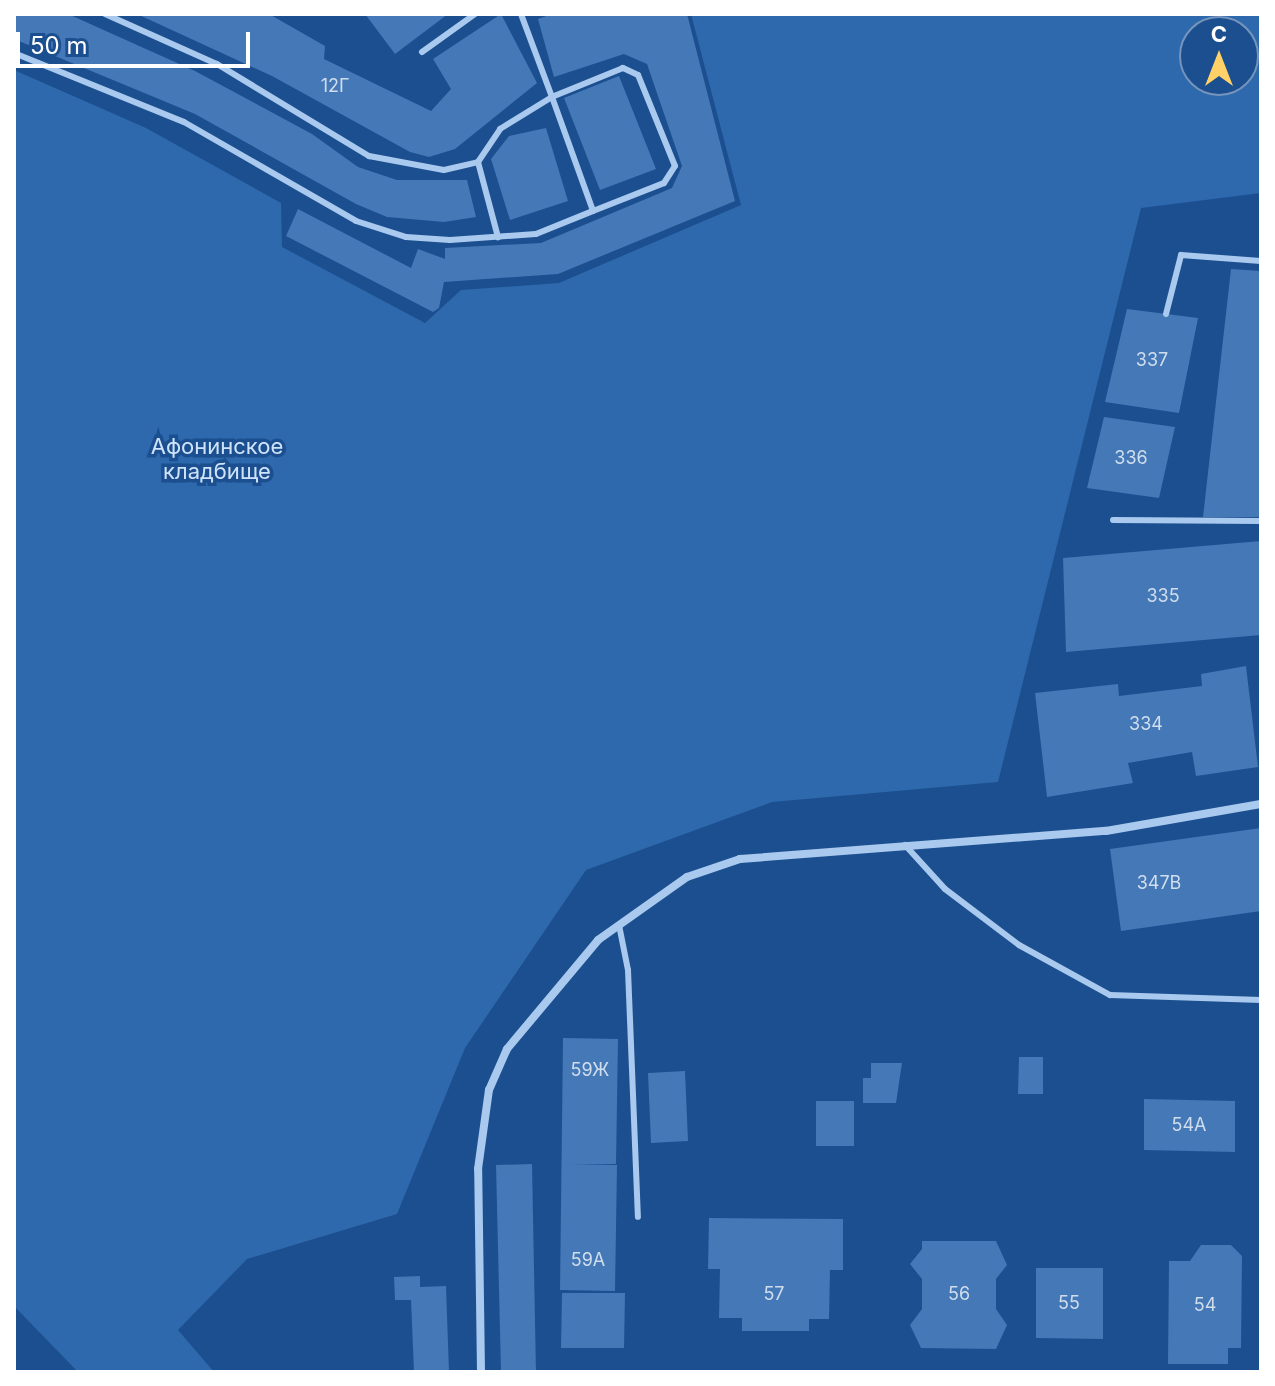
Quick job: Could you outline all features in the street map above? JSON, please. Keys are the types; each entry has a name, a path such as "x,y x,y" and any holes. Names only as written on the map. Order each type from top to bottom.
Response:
{"street":[{"path":"481,1372 478,1169 489,1090 507,1049 598,940 687,877 740,859 1106,831 1261,804"}],"lane":[{"path":"14,53 184,122 356,221 406,237 536,234 664,183 675,166 638,75 623,68 552,97 500,129 478,162 444,170 369,156 217,64 105,14"},
{"path":"422,52 475,14"},
{"path":"521,14 593,211"},
{"path":"478,162 498,237"},
{"path":"1166,314 1181,255 1261,261"},
{"path":"1113,520 1261,521"},
{"path":"905,845 945,889 1019,945 1110,995 1261,1000"},
{"path":"619,925 628,970 638,1217"}],"green space":[{"name":"Афонинское кладбище","path":"691,14 1261,14 1261,193 1141,208 998,782 772,802 586,870 465,1048 397,1214 247,1259 178,1330 214,1372 78,1372 14,1306 14,70 146,128 281,203 282,247 425,323 461,290 559,283 741,205"}],"building":[{"path":"14,14 68,14 195,71 312,134 358,167 397,180 467,180 476,217 444,222 387,217 356,204 195,114 14,39"},
{"path":"137,14 269,14 325,46 324,59 431,111 451,89 433,59 501,14 537,83 455,149 429,157 410,152 272,76"},
{"path":"365,14 448,14 395,54"},
{"path":"552,14 687,14 735,201 558,274 444,282 439,308 433,312 286,236 298,209 411,268 418,249 445,259 445,248 541,243 672,188 682,166 647,64 624,54 554,77 538,19"},
{"path":"619,76 656,169 600,190 564,98"},
{"path":"546,128 568,201 510,220 491,159 509,136"},
{"path":"1231,269 1261,271 1261,517 1203,517"},
{"path":"1127,309 1198,318 1179,413 1105,402"},
{"path":"1104,417 1175,427 1159,498 1087,488"},
{"path":"1261,541 1261,635 1066,652 1063,558"},
{"path":"1246,666 1258,767 1196,776 1192,752 1128,763 1133,783 1047,797 1035,693 1118,684 1119,696 1202,686 1201,674"},
{"path":"1261,828 1261,911 1121,931 1110,849"},
{"path":"563,1038 618,1039 616,1164 571,1164 617,1165 615,1291 560,1290"},
{"path":"1019,1057 1043,1057 1043,1094 1018,1094"},
{"path":"871,1063 902,1063 896,1103 863,1103 863,1078 871,1078"},
{"path":"685,1071 688,1141 651,1143 648,1073"},
{"path":"1144,1099 1235,1101 1235,1152 1144,1150"},
{"path":"816,1101 854,1101 854,1146 816,1146"},
{"path":"532,1164 536,1372 501,1372 496,1165"},
{"path":"709,1218 843,1219 843,1270 830,1270 829,1319 809,1319 809,1331 742,1331 742,1318 719,1318 720,1269 708,1269"},
{"path":"922,1241 996,1241 1007,1265 996,1279 996,1309 1007,1325 996,1349 921,1348 910,1325 922,1309 922,1279 910,1264 922,1249"},
{"path":"1201,1245 1231,1245 1242,1256 1241,1348 1228,1348 1228,1364 1168,1364 1169,1261 1190,1261"},
{"path":"1036,1268 1103,1268 1103,1339 1036,1338"},
{"path":"420,1276 420,1287 446,1286 449,1372 414,1372 411,1300 395,1300 394,1277"},
{"path":"562,1293 625,1293 624,1348 561,1348"}]}
